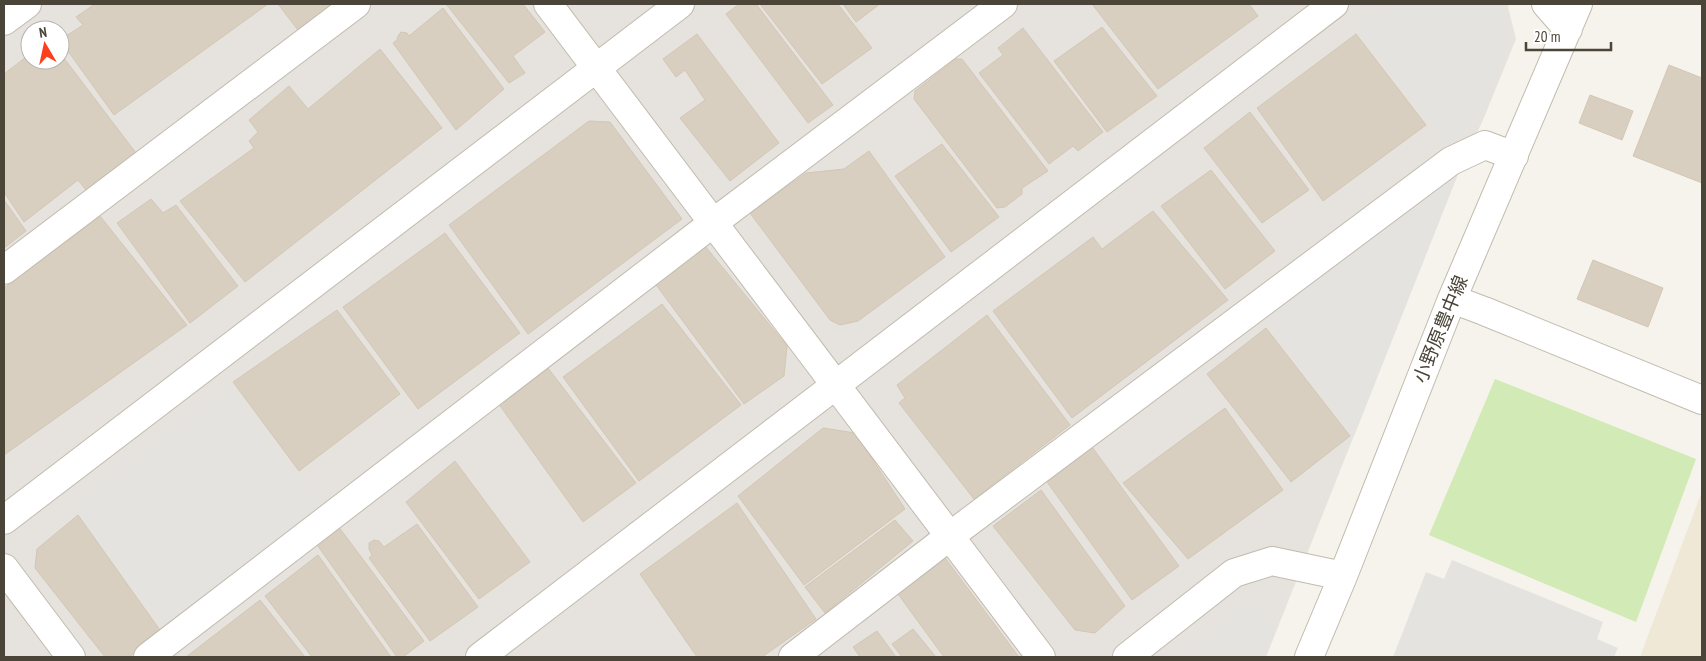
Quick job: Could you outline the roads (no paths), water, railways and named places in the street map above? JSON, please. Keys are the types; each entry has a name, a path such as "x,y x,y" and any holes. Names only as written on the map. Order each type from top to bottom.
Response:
{"street":[{"path":"4,21 27,4"},
{"path":"4,270 356,4"},
{"path":"548,4 1042,657"},
{"path":"4,520 680,4"},
{"path":"148,657 713,223 1003,4"},
{"path":"480,657 1334,4"},
{"path":"1546,4 1568,29"},
{"name":"小野原豊中線","path":"1309,657 1452,300 1578,4"},
{"path":"793,657 950,536 1451,161 1485,145 1514,156"},
{"path":"1452,300 1493,314 1702,400"},
{"path":"1126,657 1234,573 1272,562 1343,576"},
{"path":"4,568 71,657"}]}
